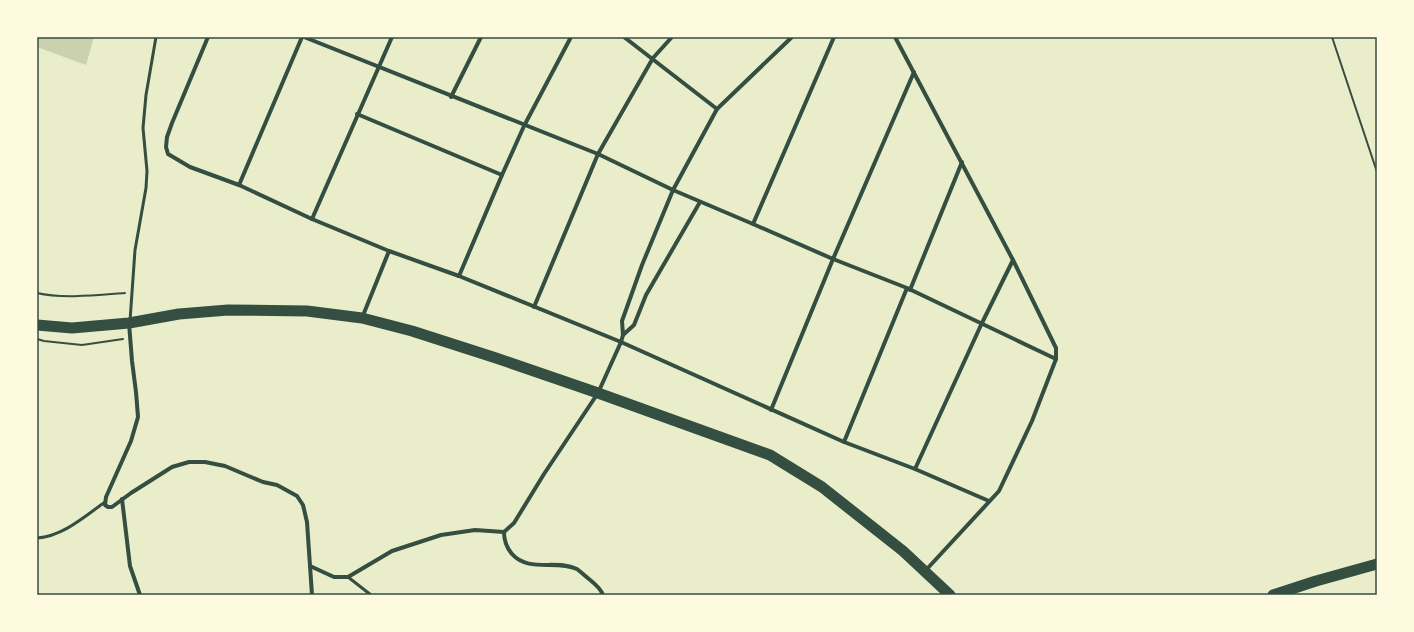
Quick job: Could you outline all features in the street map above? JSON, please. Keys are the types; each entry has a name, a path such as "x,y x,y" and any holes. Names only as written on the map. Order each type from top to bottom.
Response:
{"highway":[{"path":"37,325 72,328 129,323 179,314 228,310 307,311 362,318 412,331 598,393 770,456 822,487 903,551 950,595"},
{"path":"1273,595 1377,564"}],"street":[{"path":"208,37 167,137 166,146 168,154 190,167 239,185 312,219 389,251 459,276 534,308 621,342 844,442 915,469 988,501"},
{"path":"239,185 303,37 379,66 524,126 598,154 700,202 833,259 908,289 981,325 1056,359"},
{"path":"312,219 392,37"},
{"path":"451,97 481,37"},
{"path":"459,276 524,126 571,37"},
{"path":"624,37 717,108"},
{"path":"534,308 598,154 653,58 672,37"},
{"path":"310,566 334,577 348,578 392,551 441,535 475,530 504,532 514,523 544,474 598,393 621,342 623,335 622,321 642,265 673,190 717,108 792,37"},
{"path":"752,224 834,37"},
{"path":"896,37 1013,260 1056,348 1056,359 1032,421 999,491 988,501 924,572"},
{"path":"771,410 833,259 914,72"},
{"path":"358,114 502,175"},
{"path":"844,442 962,162"},
{"path":"623,335 634,325 646,295 700,202"},
{"path":"362,318 389,251"},
{"path":"915,469 981,325 1013,260"},
{"path":"129,323 138,417 131,441 106,497 105,502 108,507 112,507 147,482 172,467 189,462 205,462 225,466 263,482 276,485 297,496 302,505 307,522 312,595"},
{"path":"122,500 130,566 140,595"},
{"path":"504,532 504,540 508,549 515,558 534,565 563,566 576,569 592,581 603,595"}],"lane":[{"path":"129,323 135,250 146,188 147,171 143,128 146,95 156,37"},
{"path":"37,538 59,533 105,502"},
{"path":"348,578 371,595"}],"path":[{"path":"1332,37 1377,172"},
{"path":"37,293 49,296 132,292"},
{"path":"37,339 82,345 130,338"}],"green space":[{"path":"37,37 94,37 86,65 37,47"}]}
